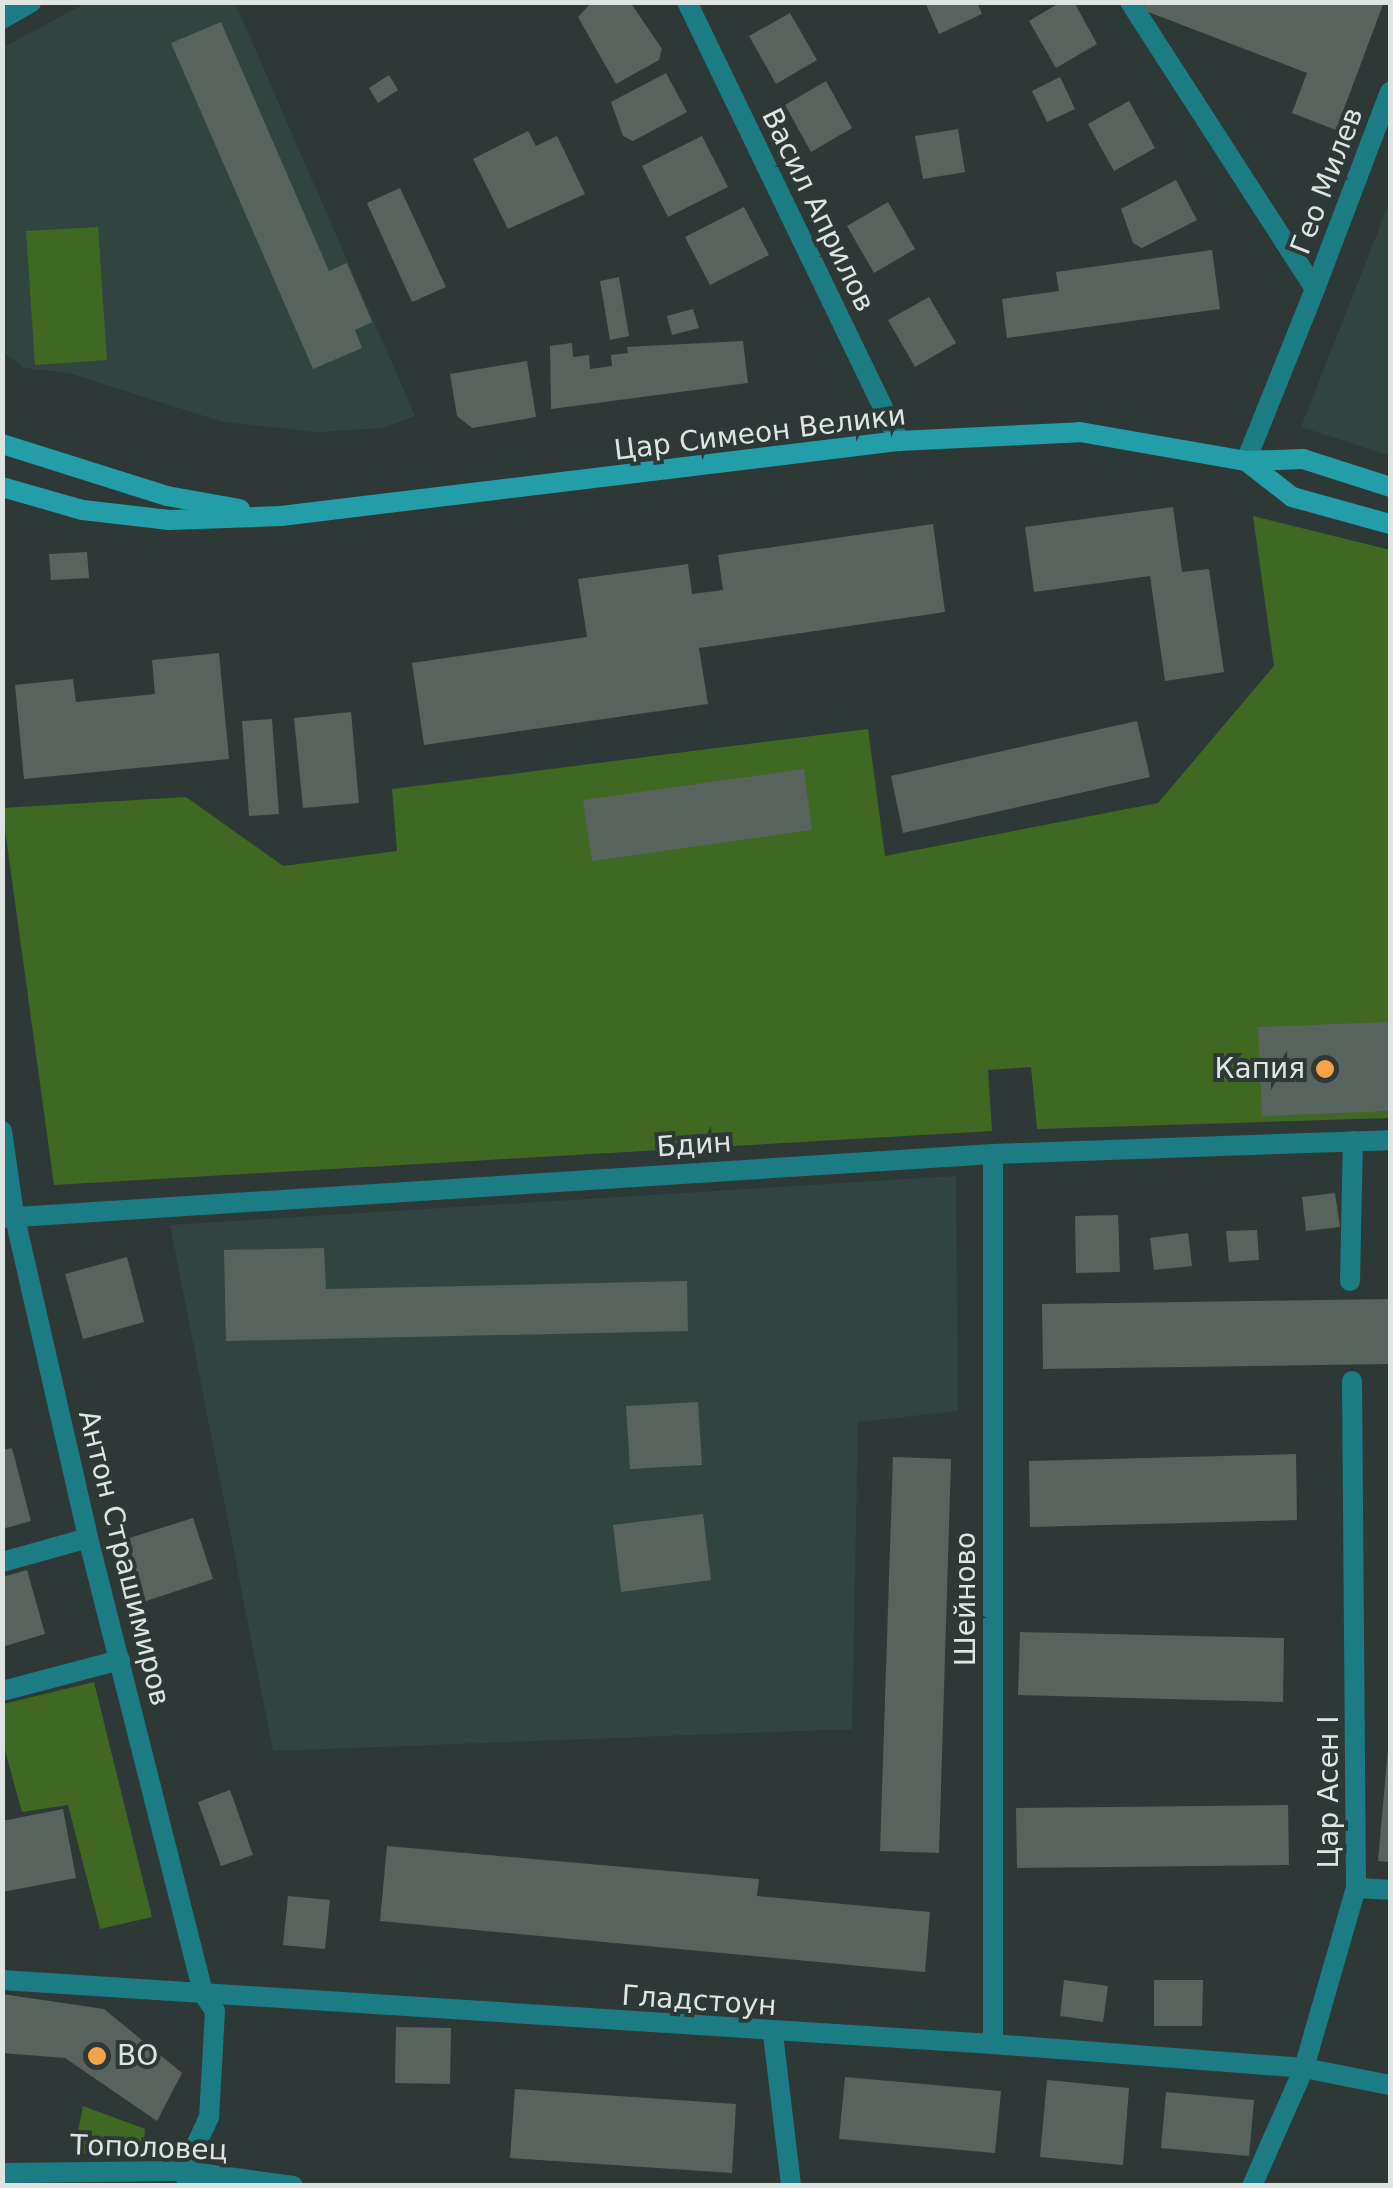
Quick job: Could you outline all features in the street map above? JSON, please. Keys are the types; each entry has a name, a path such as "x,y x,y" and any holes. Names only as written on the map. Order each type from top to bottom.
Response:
{"main road":[{"name":"Цар Симеон Велики","path":"2,488 83,510 152,518 281,516 899,441 1080,432 1246,461 1302,459 1390,486"},
{"name":"Цар Симеон Велики","path":"2,444 167,496 281,516"},
{"name":"Цар Симеон Велики","path":"1246,461 1292,497 1390,524"}],"street":[{"path":"2,19 32,2"},
{"name":"Васил Априлов","path":"687,2 899,441"},
{"path":"1130,2 1315,290"},
{"name":"Гео Милев","path":"1246,461 1390,92"},
{"name":"Антон Страшимиров","path":"2,1131 8,1216 204,1994 215,2011 219,2048 209,2116 183,2181"},
{"name":"Бдин","path":"8,1216 994,1154 1390,1140"},
{"path":"1350,1281 1353,1141"},
{"name":"Шейново","path":"994,1154 994,2044"},
{"name":"Цар Асен I","path":"1252,2186 1304,2068 1356,1888 1352,1381"},
{"path":"2,1562 88,1538"},
{"path":"2,1691 120,1660"},
{"path":"1356,1888 1390,1890"},
{"name":"Гладстоун","path":"2,1980 774,2034 994,2044 1304,2068 1390,2085"},
{"path":"774,2034 791,2186"},
{"name":"Тополовец","path":"2,2172 293,2186"}],"shaded area":[{"path":"86,3 235,3 415,416 382,428 319,432 223,422 69,373 24,368 3,352 2,48"},
{"path":"1390,201 1390,456 1301,427"},
{"path":"956,1176 958,1411 858,1422 852,1729 273,1751 170,1225"}],"green space":[{"path":"98,227 107,360 35,365 26,231"},
{"path":"1253,516 1390,550 1390,1118 1037,1129 1031,1067 988,1070 992,1131 54,1185 2,808 186,797 283,866 397,851 392,789 868,729 885,856 1158,803 1274,666"},
{"path":"94,1682 152,1917 100,1929 68,1805 22,1812 2,1740 3,1704"},
{"path":"83,2106 145,2129 142,2159 74,2152"}],"building":[{"path":"592,2 630,2 662,49 659,60 616,84 578,17"},
{"path":"925,2 977,2 982,14 939,34"},
{"path":"1061,2 1074,2 1097,44 1056,68 1029,21"},
{"path":"1146,2 1384,2 1336,130 1292,113 1307,73 1143,10"},
{"path":"790,13 817,60 776,84 749,36"},
{"path":"221,22 329,271 347,263 372,322 355,330 362,348 313,369 171,43"},
{"path":"666,73 687,112 633,141 623,136 611,102"},
{"path":"389,75 398,90 378,103 369,88"},
{"path":"1060,77 1075,109 1047,122 1032,91"},
{"path":"826,81 852,128 811,152 785,105"},
{"path":"1129,101 1155,148 1114,171 1088,124"},
{"path":"958,129 965,172 923,179 915,136"},
{"path":"528,131 536,146 557,136 585,194 508,229 473,159"},
{"path":"702,136 728,187 668,217 642,166"},
{"path":"1176,180 1197,220 1142,248 1133,243 1121,209"},
{"path":"400,188 446,287 412,302 367,203"},
{"path":"888,202 915,249 874,273 847,226"},
{"path":"744,207 769,255 710,285 685,237"},
{"path":"1212,250 1220,309 1007,338 1002,299 1059,291 1056,272"},
{"path":"619,277 629,336 610,340 600,281"},
{"path":"929,297 956,343 915,367 888,320"},
{"path":"693,309 699,328 672,335 667,316"},
{"path":"743,341 748,383 551,409 550,346 572,343 573,357 589,355 590,369 612,366 611,355 628,353 627,347"},
{"path":"527,361 536,417 472,428 457,416 450,374"},
{"path":"1173,507 1182,572 1209,569 1224,672 1165,681 1150,576 1034,592 1025,527"},
{"path":"933,524 945,612 699,648 708,704 424,745 412,663 587,637 578,579 688,564 692,594 723,590 718,555"},
{"path":"87,552 89,578 51,580 49,554"},
{"path":"219,653 229,759 24,779 15,685 73,679 76,702 155,694 152,660"},
{"path":"351,712 359,803 303,808 294,718"},
{"path":"272,719 279,814 249,816 242,721"},
{"path":"1137,721 1150,777 903,833 891,776"},
{"path":"804,769 812,830 592,861 583,800"},
{"name":"Капия","path":"1390,1022 1390,1111 1262,1116 1258,1027"},
{"path":"1335,1193 1340,1227 1306,1231 1302,1197"},
{"path":"1118,1215 1120,1272 1076,1273 1075,1216"},
{"path":"1257,1230 1259,1260 1229,1262 1226,1231"},
{"path":"1188,1233 1192,1266 1154,1270 1150,1238"},
{"path":"324,1248 326,1289 687,1281 688,1331 226,1341 224,1250"},
{"path":"127,1257 144,1322 83,1339 65,1274"},
{"path":"1390,1299 1390,1364 1043,1369 1042,1304"},
{"path":"698,1402 702,1465 630,1469 626,1406"},
{"path":"12,1448 31,1521 2,1529 2,1450"},
{"path":"1296,1454 1297,1520 1030,1527 1029,1461"},
{"path":"893,1457 951,1459 939,1853 880,1851"},
{"path":"703,1514 711,1580 621,1592 613,1525"},
{"path":"193,1518 213,1579 140,1603 120,1541"},
{"path":"27,1570 45,1634 2,1647 2,1577"},
{"path":"1020,1632 1284,1638 1283,1702 1018,1695"},
{"path":"1390,1749 1390,1862 1378,1861"},
{"path":"230,1790 253,1855 221,1866 198,1802"},
{"path":"1288,1805 1289,1865 1017,1868 1016,1808"},
{"path":"63,1809 76,1878 2,1892 2,1821"},
{"path":"387,1846 759,1879 757,1896 930,1912 925,1972 380,1921"},
{"path":"288,1896 330,1900 325,1949 283,1945"},
{"path":"1064,1980 1108,1986 1103,2022 1060,2016"},
{"path":"1154,1980 1203,1980 1202,2026 1154,2026"},
{"name":"ВО","path":"2,1994 104,2009 182,2073 157,2121 65,2058 2,2053"},
{"path":"396,2027 451,2028 450,2084 395,2083"},
{"path":"845,2077 1001,2091 995,2153 839,2139"},
{"path":"1047,2080 1129,2088 1123,2165 1040,2157"},
{"path":"515,2089 736,2104 732,2173 510,2158"},
{"path":"1166,2092 1254,2100 1249,2156 1161,2148"}],"place":[{"name":"Капия","path":"1325,1069"},
{"name":"ВО","path":"97,2056"}]}
